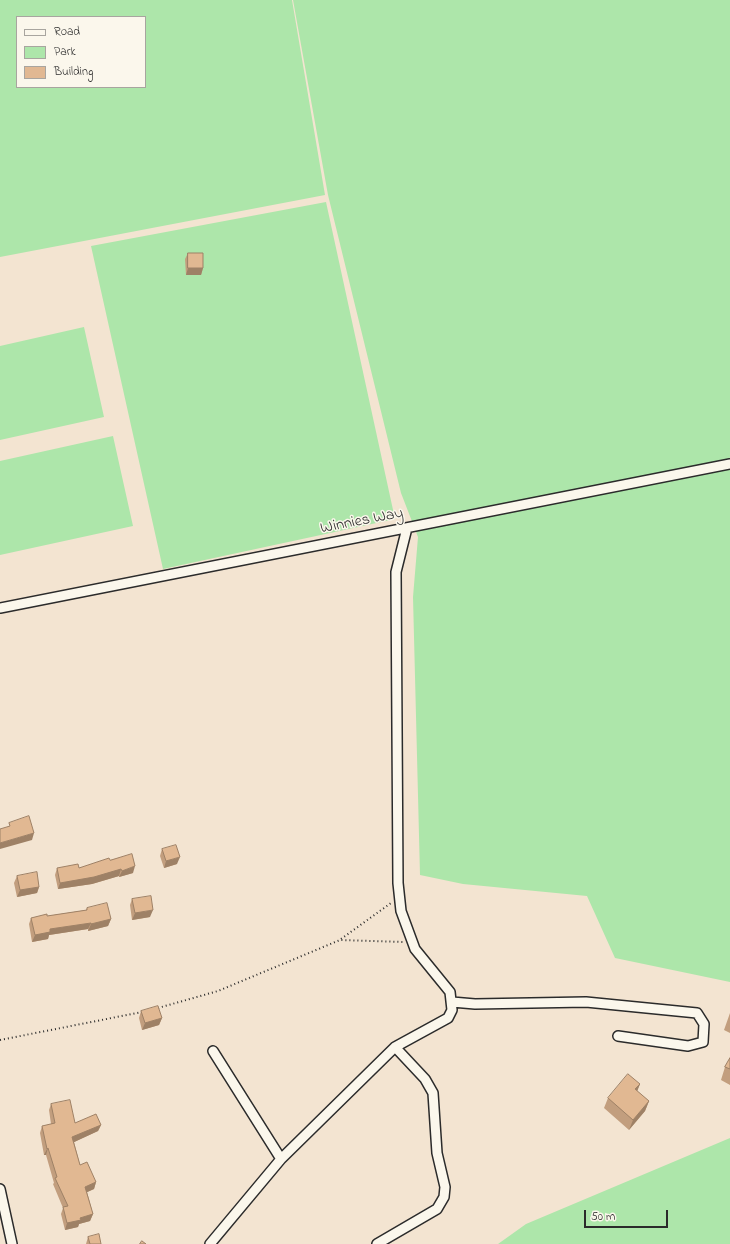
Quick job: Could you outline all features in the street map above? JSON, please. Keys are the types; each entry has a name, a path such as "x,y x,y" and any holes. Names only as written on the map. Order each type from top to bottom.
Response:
{"street":[{"name":"Winnies Way","path":"0,608 730,464"},
{"path":"210,1244 281,1159 394,1047 448,1018 452,1010 450,992 415,949 401,911 399,897 396,572 407,528"},
{"path":"452,1002 475,1004 586,1002 696,1013 704,1024 702,1042 688,1046 618,1036"},
{"path":"377,1244 437,1209 444,1197 445,1187 437,1153 433,1093 425,1079 394,1047"},
{"path":"214,1051 281,1159"},
{"path":"0,1189 12,1244"}],"path":[{"path":"154,1009 218,991 340,940 399,897"},
{"path":"340,940 412,942"},
{"path":"0,1040 146,1011"}],"green space":[{"path":"0,0 292,0 325,195 0,257"},
{"path":"293,0 730,0 730,982 615,958 587,896 463,884 420,875 413,597 418,537 401,493 328,195"},
{"path":"326,202 395,519 163,569 91,246"},
{"path":"84,327 104,417 0,440 0,346"},
{"path":"113,436 133,526 0,555 0,461"},
{"path":"730,1138 730,1244 498,1244 526,1224"}],"building":[{"path":"188,253 203,253 203,268 188,268"},
{"path":"29,816 34,833 0,843 0,829 10,826 9,823"},
{"path":"176,845 180,857 166,861 162,849"},
{"path":"132,854 135,866 122,871 121,869 94,877 60,883 57,868 78,864 79,868 109,858 110,860"},
{"path":"37,872 39,887 20,890 17,876"},
{"path":"151,896 153,910 135,913 132,899"},
{"path":"107,903 111,919 91,924 50,929 50,932 35,935 31,918 47,914 47,916 87,910 87,908"},
{"path":"158,1006 162,1018 145,1023 141,1011"},
{"path":"730,1058 730,1069 725,1067"},
{"path":"628,1074 640,1084 635,1089 649,1101 633,1120 608,1098"},
{"path":"70,1100 75,1123 96,1114 101,1125 72,1137 80,1165 87,1162 96,1182 85,1187 93,1214 80,1218 81,1220 67,1223 63,1207 68,1206 55,1178 57,1177 48,1148 47,1149 42,1126 55,1123 51,1104"},
{"path":"99,1234 101,1244 90,1244 88,1237"}]}
